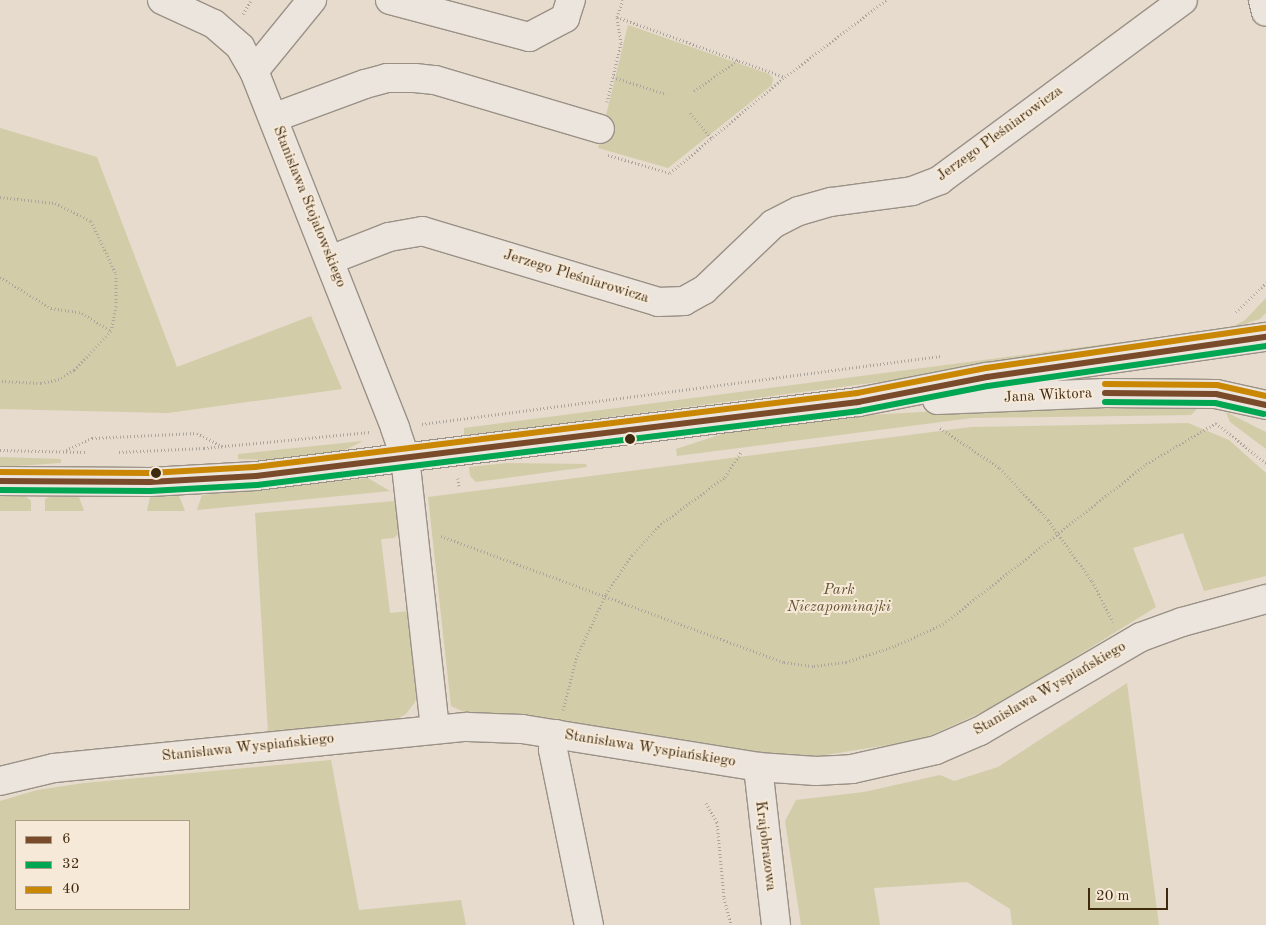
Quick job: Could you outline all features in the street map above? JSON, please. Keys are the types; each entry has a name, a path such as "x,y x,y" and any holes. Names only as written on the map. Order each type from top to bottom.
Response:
{"street":[{"path":"254,71 312,0"},
{"path":"390,0 530,37 565,18 571,0"},
{"name":"Jerzego Pleśniarowicza","path":"330,260 388,237 422,231 658,302 684,301 704,290 773,224 799,211 831,202 912,191 940,180 1183,0"},
{"path":"1264,0 1266,12"},
{"name":"Stanisława Stojałowskiego","path":"168,1 214,24 229,36 240,47 254,71 330,260 405,457 435,729"},
{"path":"274,118 365,84 387,78 415,78 435,80 600,128"},
{"name":"Jana Wiktora","path":"0,481 150,482 246,477 858,402 987,377 1266,337"},
{"name":"Jana Wiktora","path":"858,402 1105,393 1207,394 1246,398 1266,405"},
{"name":"Stanisława Wyspiańskiego","path":"0,781 54,768 435,729 494,726 556,734 758,767 816,771 852,769 936,750 980,731 1141,637 1182,622 1266,599"},
{"path":"556,734 553,750 589,925"},
{"name":"Krajobrazowa","path":"758,767 776,925"}],"path":[{"path":"600,128 621,43 617,17 623,0"},
{"path":"617,17 786,77"},
{"path":"694,91 738,60"},
{"path":"613,77 666,94"},
{"path":"690,113 712,138"},
{"path":"0,197 55,203 91,221 116,274 116,306 111,331 92,354 58,379 41,384 0,380"},
{"path":"0,278 51,308 82,313 111,331"},
{"path":"1230,316 1266,283"},
{"path":"420,424 943,356"},
{"path":"412,525 606,594 784,662 822,665 846,662 895,646 943,624 1060,534 1146,464 1216,424 1266,462"},
{"path":"940,428 1000,468 1060,534 1092,581 1116,628"},
{"path":"63,451 92,438 197,433 223,447"},
{"path":"112,453 223,447 360,433"},
{"path":"0,450 93,453"},
{"path":"556,734 577,656 606,594 632,555 661,524 725,476 741,452"},
{"path":"706,803 716,822 724,898 731,925"}],"green space":[{"path":"628,25 769,74 773,78 772,85 668,168 598,148"},
{"path":"0,128 97,157 177,367 311,316 342,389 168,413 0,409"},
{"path":"1266,298 1266,313 1260,319 1226,330 1245,320"},
{"path":"1198,332 1198,337 994,367 464,436 464,428"},
{"path":"1199,407 1191,415 972,418 677,456 676,449 728,432 849,416 959,410"},
{"path":"1226,412 1266,432 1266,449 1230,422"},
{"name":"Park Niezapominajki","path":"1188,423 1229,440 1266,473 1266,576 1204,591 1183,533 1133,548 1156,607 998,705 920,740 819,756 769,754 523,715 464,712 451,706 428,497 971,427"},
{"path":"363,441 341,452 267,460 238,459 238,454"},
{"path":"0,457 61,459 61,463 0,467"},
{"path":"507,463 586,464 587,467 476,482 470,476 469,467"},
{"path":"368,478 390,491 197,510 202,495"},
{"path":"0,496 25,496 31,501 31,511 0,511"},
{"path":"179,496 185,511 147,511 150,497"},
{"path":"49,497 79,497 84,511 45,511 45,499"},
{"path":"395,501 401,531 394,538 381,539 390,613 410,611 418,689 415,702 406,714 394,721 268,733 255,513"},
{"path":"1127,683 1159,925 1012,925 1010,909 967,882 874,888 880,925 801,925 785,821 796,800 864,792 940,775 954,781 998,767"},
{"path":"331,760 359,910 461,900 466,925 0,925 0,801 37,790 84,783"}],"transit line":[{"name":"40","path":"0,472 150,473 255,467 857,393 986,368 1265,328"},
{"name":"6","path":"0,481 150,482 256,476 858,402 987,377 1266,337"},
{"name":"32","path":"0,490 150,491 257,485 859,411 988,386 1266,346"},
{"name":"40","path":"1105,384 1217,385 1266,396"},
{"name":"6","path":"1105,393 1216,394 1266,405"},
{"name":"32","path":"1105,402 1215,403 1264,414"}]}
